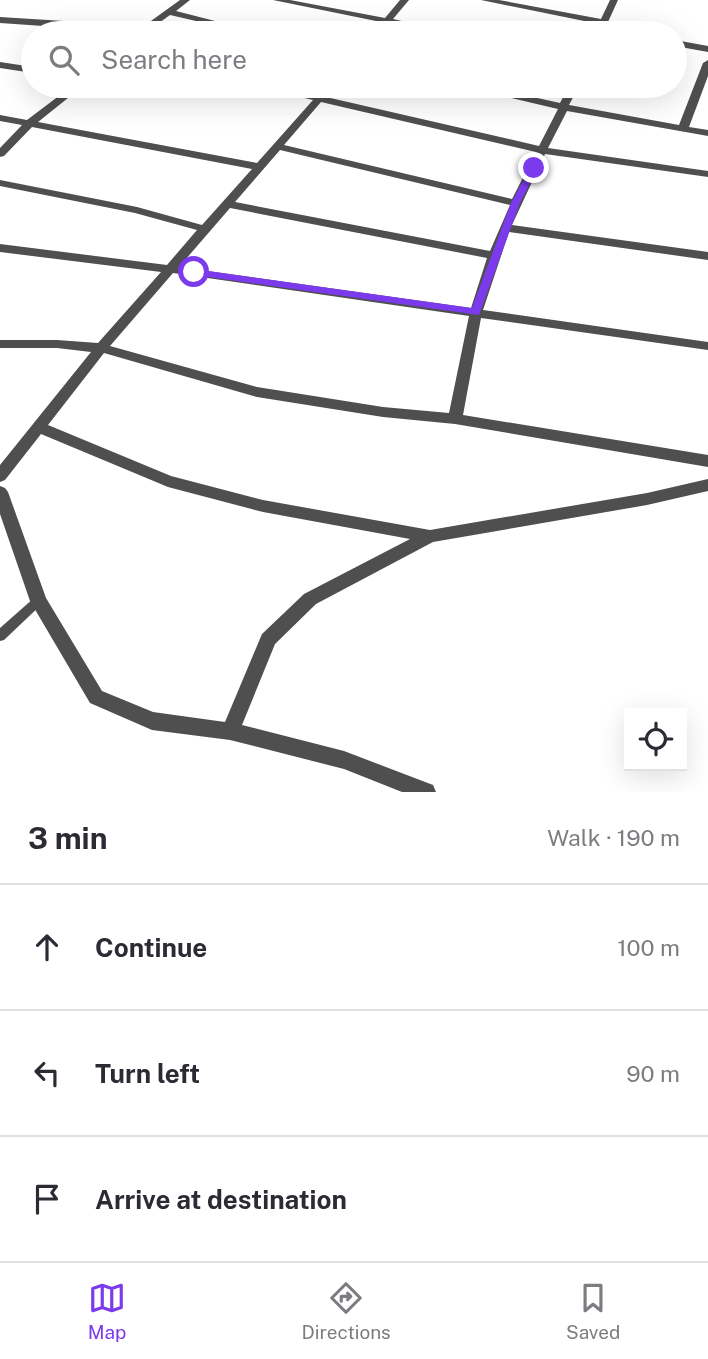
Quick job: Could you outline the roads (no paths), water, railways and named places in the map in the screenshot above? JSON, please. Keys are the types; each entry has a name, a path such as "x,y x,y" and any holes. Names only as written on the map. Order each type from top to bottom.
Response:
{"street":[{"path":"156,21 186,0"},
{"path":"277,0 392,21"},
{"path":"387,20 405,0"},
{"path":"485,0 570,21"},
{"path":"606,21 614,0"},
{"path":"168,12 207,21"},
{"path":"0,20 21,22"},
{"path":"687,45 708,49"},
{"path":"0,65 21,68"},
{"path":"683,129 707,67"},
{"path":"3,148 30,122 62,98"},
{"path":"0,476 101,348 319,98 543,150 708,174"},
{"path":"524,98 708,133"},
{"path":"456,419 476,312 505,228 568,98"},
{"path":"0,118 259,167"},
{"path":"277,146 515,203"},
{"path":"0,183 137,210 205,229"},
{"path":"227,204 496,256"},
{"path":"505,228 708,256"},
{"path":"0,248 170,269 708,346"},
{"path":"0,344 57,344 101,348 257,392 383,412 456,419 708,461"},
{"path":"39,427 168,481 263,506 430,536"},
{"path":"230,731 268,639 310,599 430,536 648,499 708,485"},
{"path":"0,492 38,601 96,697 152,721 230,731 344,760 426,792"}],"lane":[{"path":"0,636 38,601"}]}
